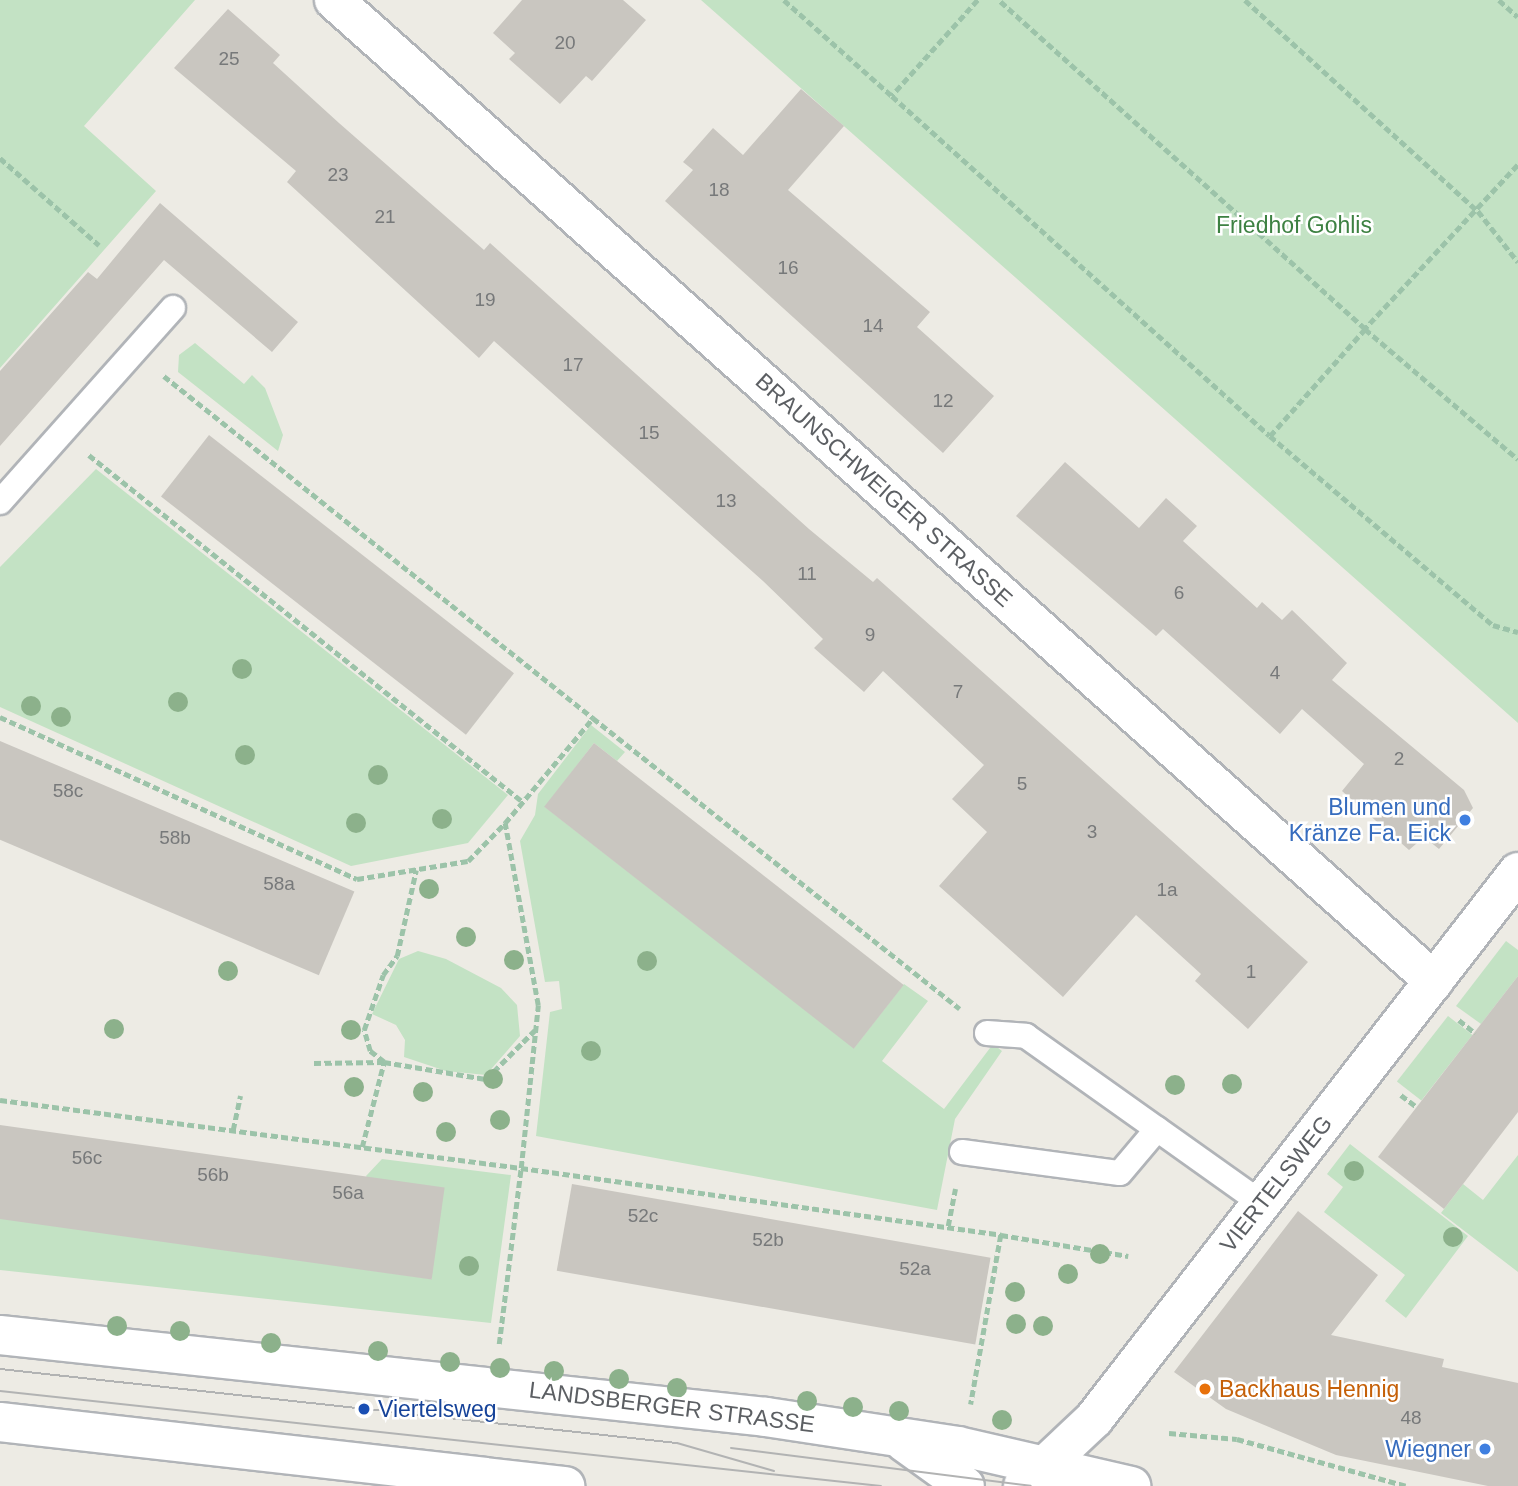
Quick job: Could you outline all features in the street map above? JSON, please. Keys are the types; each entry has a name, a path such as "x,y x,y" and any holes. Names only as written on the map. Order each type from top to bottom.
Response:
{"street":[{"name":"BRAUNSCHWEIGER STRASSE","path":"334,0 1434,981"},
{"name":"VIERTELSWEG","path":"1036,1474 1094,1419 1518,872"},
{"name":"LANDSBERGER STRASSE","path":"0,1335 343,1368 893,1435 1036,1474 1130,1486"},
{"path":"0,1422 565,1486"},
{"path":"893,1435 965,1486"}],"lane":[{"path":"0,502 173,308"},
{"path":"987,1033 1026,1036 1261,1203"},
{"path":"962,1152 1119,1173 1157,1129"}],"path":[{"path":"784,0 1270,436 1493,625 1518,632"},
{"path":"892,96 978,0"},
{"path":"998,0 1365,329 1518,459"},
{"path":"1245,0 1478,211 1518,261"},
{"path":"1499,0 1518,17"},
{"path":"0,158 99,245"},
{"path":"1270,436 1365,329 1478,211 1518,165"},
{"path":"134,352 987,1033"},
{"path":"61,433 523,802"},
{"path":"0,717 357,879 468,860 505,823 593,718"},
{"path":"499,1348 538,1005 505,823"},
{"path":"384,1062 370,1051 364,1030 383,975 397,956 416,870"},
{"path":"314,1063 384,1062 436,1075 486,1079 536,1030"},
{"path":"362,1147 384,1062"},
{"path":"233,1130 240,1096"},
{"path":"0,1100 521,1168 1001,1235 1128,1256"},
{"path":"971,1405 1001,1235"},
{"path":"1169,1433 1237,1438 1406,1486"}],"green space":[{"path":"0,0 195,0 84,126 156,191 0,368"},
{"name":"Friedhof Gohlis","path":"701,0 1518,0 1518,723 999,263"},
{"path":"195,343 244,384 252,375 265,388 283,435 278,451 178,372 179,355"},
{"path":"96,469 508,795 468,843 351,866 0,707 0,567"},
{"path":"591,725 625,752 617,761 594,743 545,807 854,1048 904,984 928,1001 882,1061 944,1109 993,1044 1002,1051 955,1119 937,1210 536,1136 550,1012 562,1009 559,981 545,982 520,841 535,815 538,794"},
{"path":"1506,941 1518,950 1518,976 1481,1024 1456,1006"},
{"path":"418,951 446,959 501,988 517,1005 520,1036 486,1075 446,1071 404,1057 405,1040 396,1025 372,1014 399,959"},
{"path":"1448,1016 1472,1035 1421,1100 1397,1081"},
{"path":"1350,1144 1468,1236 1406,1318 1385,1301 1405,1275 1324,1212 1343,1187 1327,1174"},
{"path":"1518,1155 1518,1272 1441,1213 1463,1184 1483,1200"},
{"path":"382,1159 511,1175 491,1323 0,1270 0,1218 432,1279 366,1176"}],"building":[{"path":"522,0 623,0 646,20 592,81 586,76 560,104 509,59 515,53 493,33"},
{"path":"228,9 280,55 273,63 339,123 484,250 490,243 809,529 873,582 877,578 1308,962 1248,1029 1195,981 1201,974 1136,915 1063,997 939,886 987,832 952,799 984,765 883,671 864,692 814,648 823,639 763,581 494,341 479,358 287,182 296,171 174,68"},
{"path":"801,89 844,126 788,190 930,312 917,327 994,396 943,453 665,201 693,170 683,162 713,128 743,155"},
{"path":"160,203 298,322 272,352 164,260 0,446 0,371 88,272 97,279"},
{"path":"209,435 514,673 466,735 161,496"},
{"path":"1065,462 1139,528 1166,498 1197,526 1183,541 1257,608 1262,602 1282,620 1292,610 1347,663 1332,680 1464,790 1473,808 1439,849 1424,837 1409,850 1342,791 1364,764 1302,709 1280,734 1163,629 1156,636 1016,516"},
{"path":"0,741 354,891 319,975 0,840"},
{"path":"594,743 904,985 854,1049 544,807"},
{"path":"1518,976 1518,1112 1444,1209 1378,1157"},
{"path":"0,1125 445,1187 432,1280 0,1219"},
{"path":"572,1184 991,1258 975,1344 557,1271"},
{"path":"1298,1211 1378,1275 1331,1335 1444,1359 1442,1367 1518,1383 1518,1486 1488,1486 1336,1455 1226,1409 1174,1372"}],"tram line":[{"path":"0,1369 677,1443 774,1471"},
{"path":"0,1391 881,1486"},
{"path":"731,1448 1031,1486"}],"place":[{"name":"Blumen und Kränze Fa. Eick","path":"1465,820"},
{"name":"Backhaus Hennig","path":"1205,1389"},
{"name":"Viertelsweg","path":"364,1409"},
{"name":"Wiegner","path":"1485,1449"}]}
